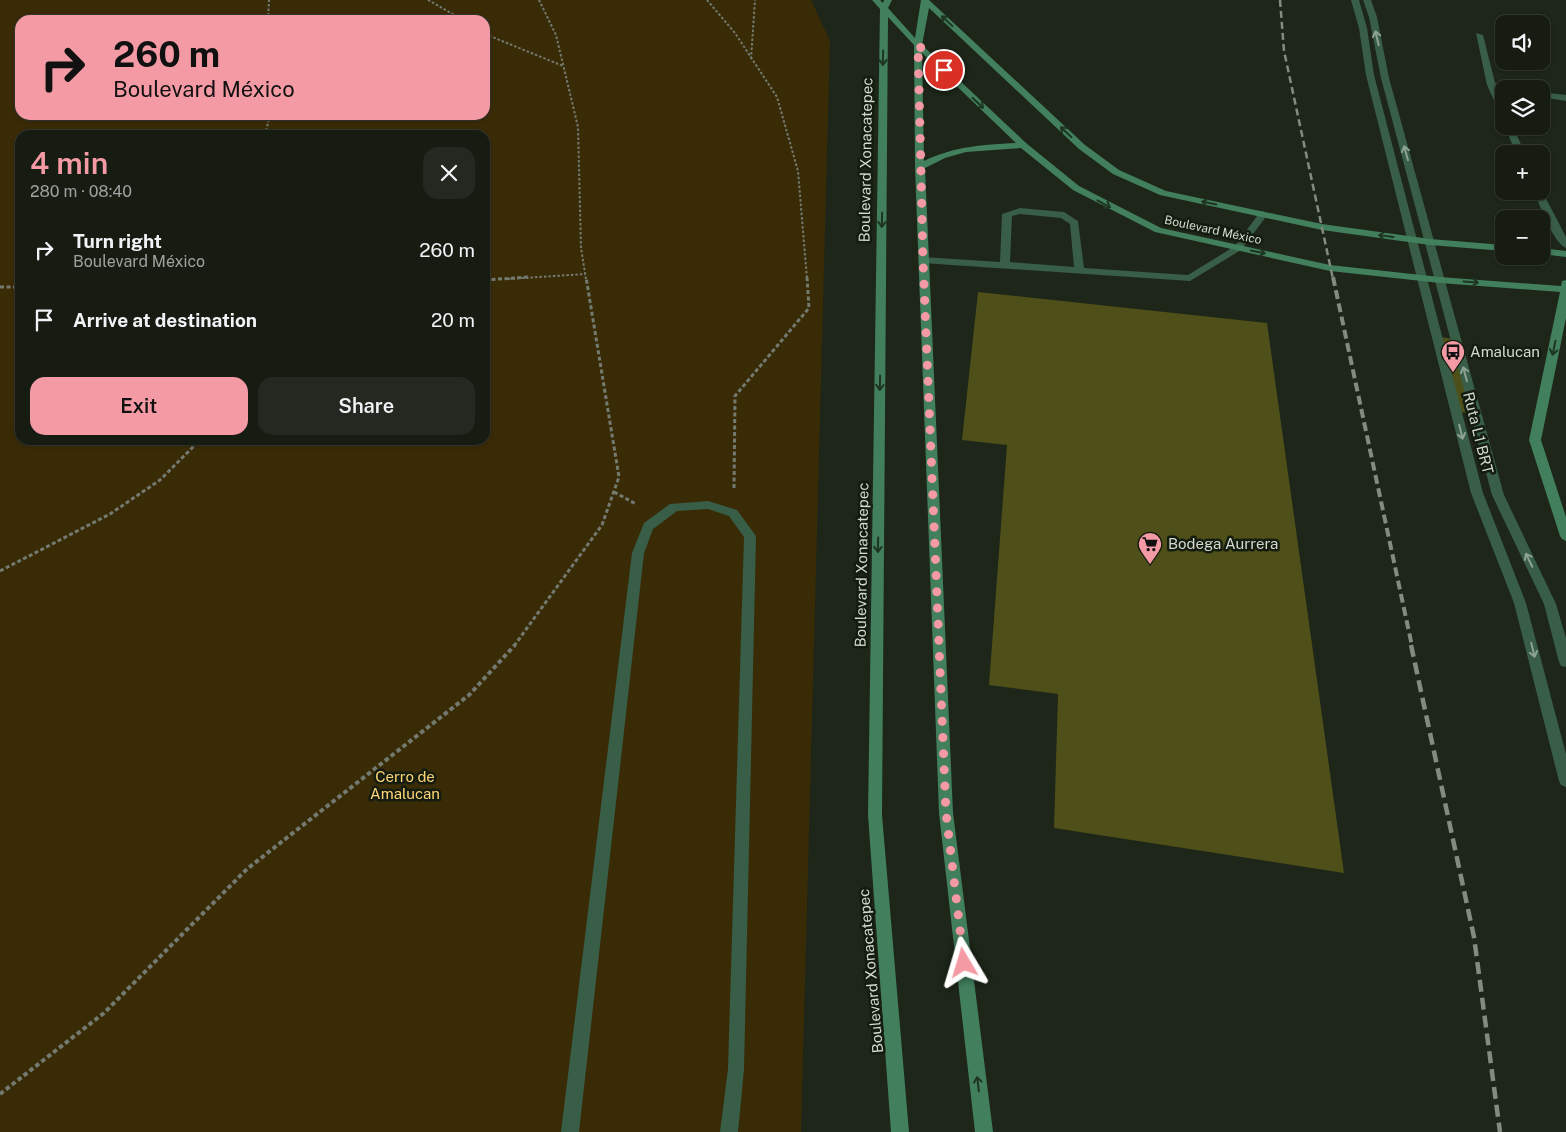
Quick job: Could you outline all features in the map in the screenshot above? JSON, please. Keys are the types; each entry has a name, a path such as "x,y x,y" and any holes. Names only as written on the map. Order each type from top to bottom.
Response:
{"main road":[{"path":"926,0 918,45 920,167 946,813 984,1132"},
{"name":"Boulevard México","path":"926,0 1082,147 1116,172 1163,193 1322,227 1412,240 1495,247"},
{"name":"Boulevard México","path":"883,3 918,45 1023,145 1076,188 1117,211 1158,230 1330,268 1440,280 1566,287"},
{"name":"Boulevard Xonacatepec","path":"883,3 875,816 900,1132"},
{"path":"920,167 942,156 965,148 1023,145"},
{"path":"1550,253 1566,254"},
{"path":"1566,287 1564,314 1535,440 1566,536"}],"street":[{"name":"Ruta L1 BRT","path":"1354,0 1362,28 1370,75 1477,493 1520,603 1566,781"},
{"name":"Ruta L1 BRT","path":"1367,0 1373,17 1385,78 1498,495 1550,604 1566,662"},
{"path":"1479,34 1495,93"},
{"path":"1491,84 1495,85"},
{"path":"1550,95 1566,98"},
{"path":"1542,200 1566,245"},
{"path":"1005,265 1007,214 1020,211 1064,215 1075,223 1079,270"},
{"path":"923,260 1190,278 1238,248 1263,214"},
{"path":"570,1132 638,554 648,526 674,507 708,505 732,514 750,536 736,1069 728,1132"}],"path":[{"path":"268,15 269,0"},
{"path":"428,0 454,15"},
{"path":"0,1094 104,1013 247,869 469,695 522,637 602,525 620,477 581,248 578,127 556,35 539,0"},
{"path":"706,0 735,32 751,60 778,97 798,171 809,308 735,396 735,481 732,514"},
{"path":"751,60 754,0"},
{"path":"490,36 564,66"},
{"path":"490,280 585,274"},
{"path":"0,287 15,287"},
{"path":"0,571 110,514 160,480 195,445"}],"green space":[{"name":"Cerro de Amalucan","path":"0,0 811,0 830,41 801,1132 0,1132"}],"building":[{"name":"Bodega Aurrera","path":"978,292 1267,323 1344,873 1054,828 1058,694 989,685 1007,445 962,440"},
{"path":"1439,337 1455,339 1475,414 1459,412"}],"railway":[{"path":"1280,0 1284,51 1333,279"},
{"path":"1333,277 1412,646"},
{"path":"1411,645 1474,937 1500,1132"}],"place":[{"name":"Amalucan","path":"1453,373"},
{"name":"Bodega Aurrera","path":"1150,565"}],"route":[{"path":"944,70 918,45 923,260 946,813 964,963"}]}
